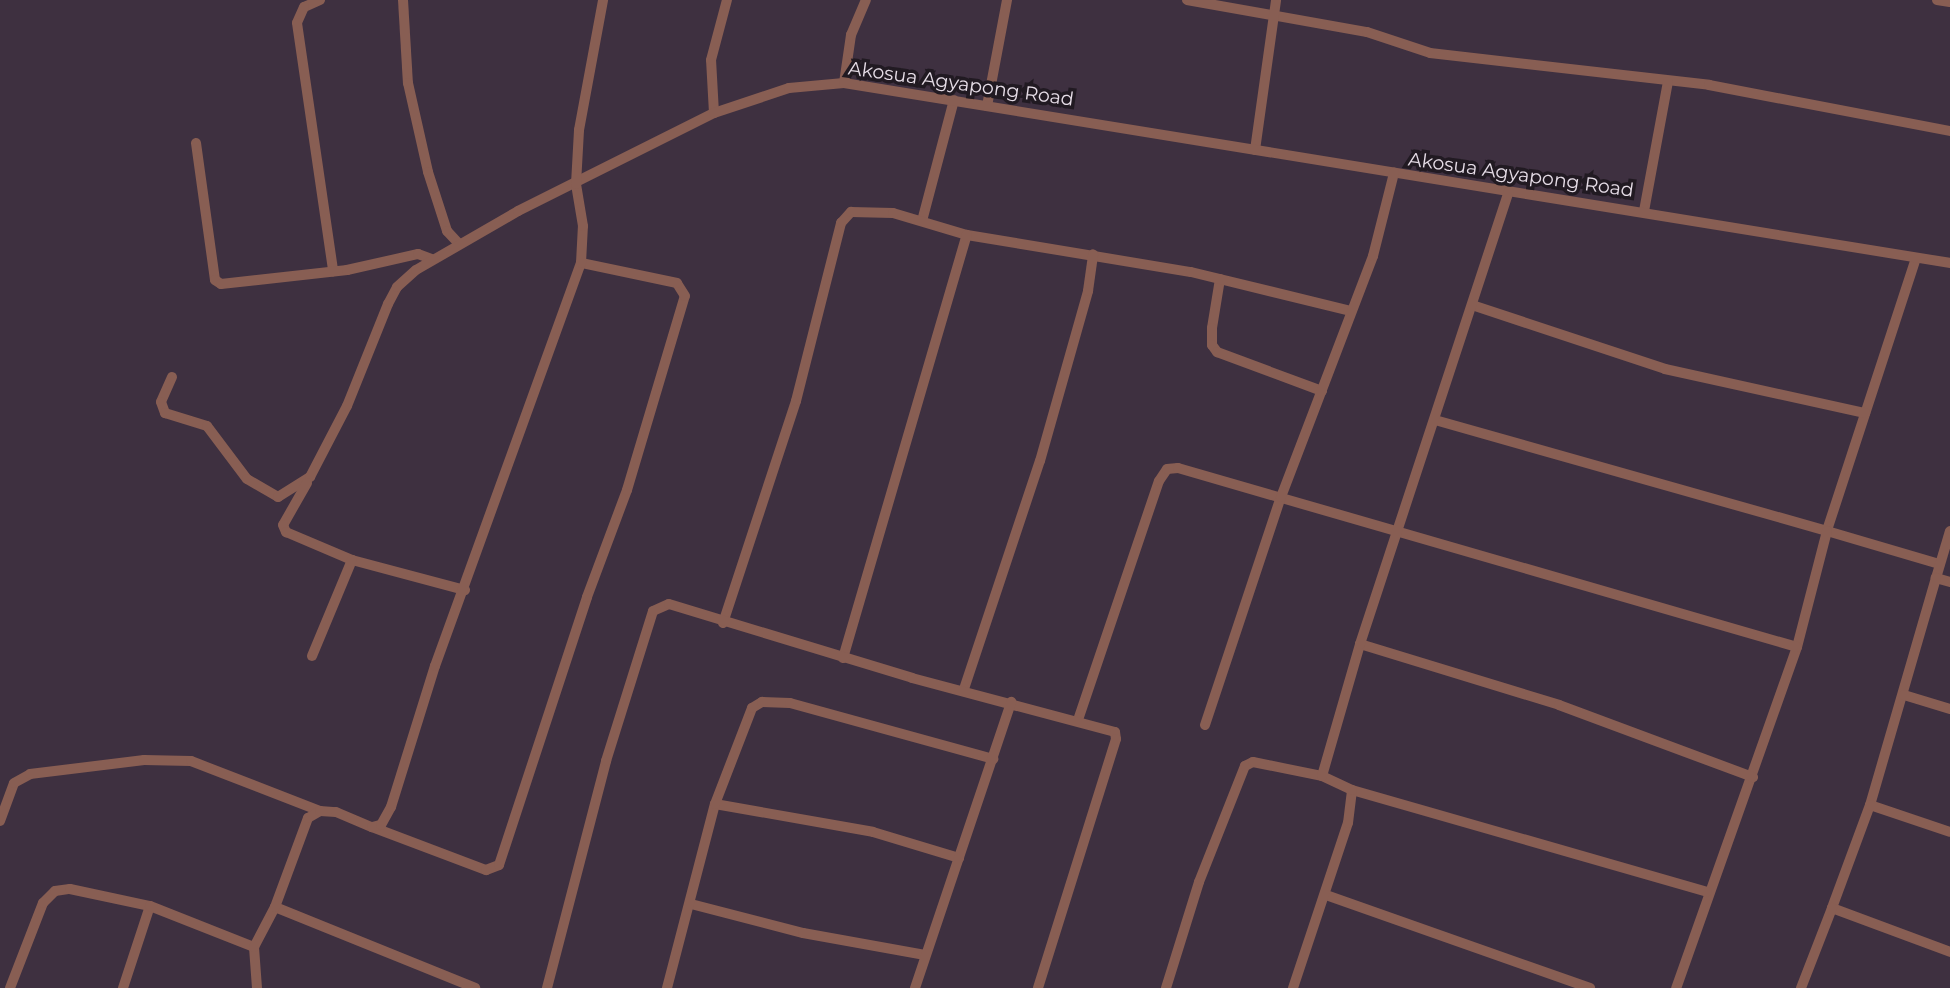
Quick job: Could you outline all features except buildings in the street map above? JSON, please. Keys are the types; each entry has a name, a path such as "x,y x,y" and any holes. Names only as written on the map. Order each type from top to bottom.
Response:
{"street":[{"path":"320,0 304,7 297,23 333,271"},
{"path":"403,0 408,83 428,172 447,231 459,244"},
{"path":"372,827 387,819 435,666 465,590 580,263 583,226 576,184 579,130 603,0"},
{"path":"714,113 711,60 727,0"},
{"path":"844,83 851,34 866,0"},
{"path":"987,106 1007,0"},
{"path":"1186,0 1367,32 1430,53 1751,91 1950,131"},
{"path":"1255,150 1276,0"},
{"path":"1937,0 1950,2"},
{"path":"1644,211 1668,82"},
{"name":"Akosua Agyapong Road","path":"172,377 161,402 165,413 207,426 263,492 278,497 310,477 334,434 393,295 432,259 714,113 789,88 844,83 1509,192 1644,211 1950,263"},
{"path":"922,221 954,100"},
{"path":"196,143 215,279 235,285 333,271 418,254 432,259"},
{"path":"1205,725 1281,497 1373,256 1394,173"},
{"path":"1322,776 1360,644 1401,528 1509,192"},
{"path":"723,623 796,401 841,223 851,212 868,210 922,221 967,235 1093,254 1220,279 1351,311"},
{"path":"843,658 967,235"},
{"path":"964,689 1040,461 1088,290 1093,254"},
{"path":"1676,988 1707,892 1753,777 1797,647 1827,531 1916,258"},
{"path":"0,821 13,783 30,774 144,760 191,761 320,811 372,827 486,870 499,866 587,597 627,489 685,296 677,283 580,263"},
{"path":"1220,279 1212,328 1212,345 1217,352 1322,391"},
{"path":"1472,305 1665,369 1865,413"},
{"path":"1435,420 1939,564"},
{"path":"1078,720 1159,481 1167,469 1178,468 1401,528 1797,647"},
{"path":"310,477 283,525 286,532 352,560 465,590"},
{"path":"1801,988 1870,805 1950,531"},
{"path":"312,656 352,560"},
{"path":"1936,578 1950,582"},
{"path":"547,988 606,761 653,611 669,604 723,623 843,658 1109,727 1116,739 1038,988"},
{"path":"1360,644 1559,705 1753,777"},
{"path":"1904,695 1950,709"},
{"path":"667,988 715,804 746,719 762,702 790,703 993,759"},
{"path":"915,988 1011,702"},
{"path":"1166,988 1199,882 1245,766 1253,762 1322,776 1352,790 1707,892"},
{"path":"1293,988 1348,823 1352,790"},
{"path":"715,804 873,832 959,858"},
{"path":"1870,805 1950,832"},
{"path":"257,988 254,947 275,907 308,818 320,811"},
{"path":"10,988 43,903 55,891 70,890 150,906 254,947"},
{"path":"1326,895 1590,988"},
{"path":"691,904 803,933 925,955"},
{"path":"123,988 150,906"},
{"path":"275,907 475,988"},
{"path":"1832,908 1950,952"}]}
